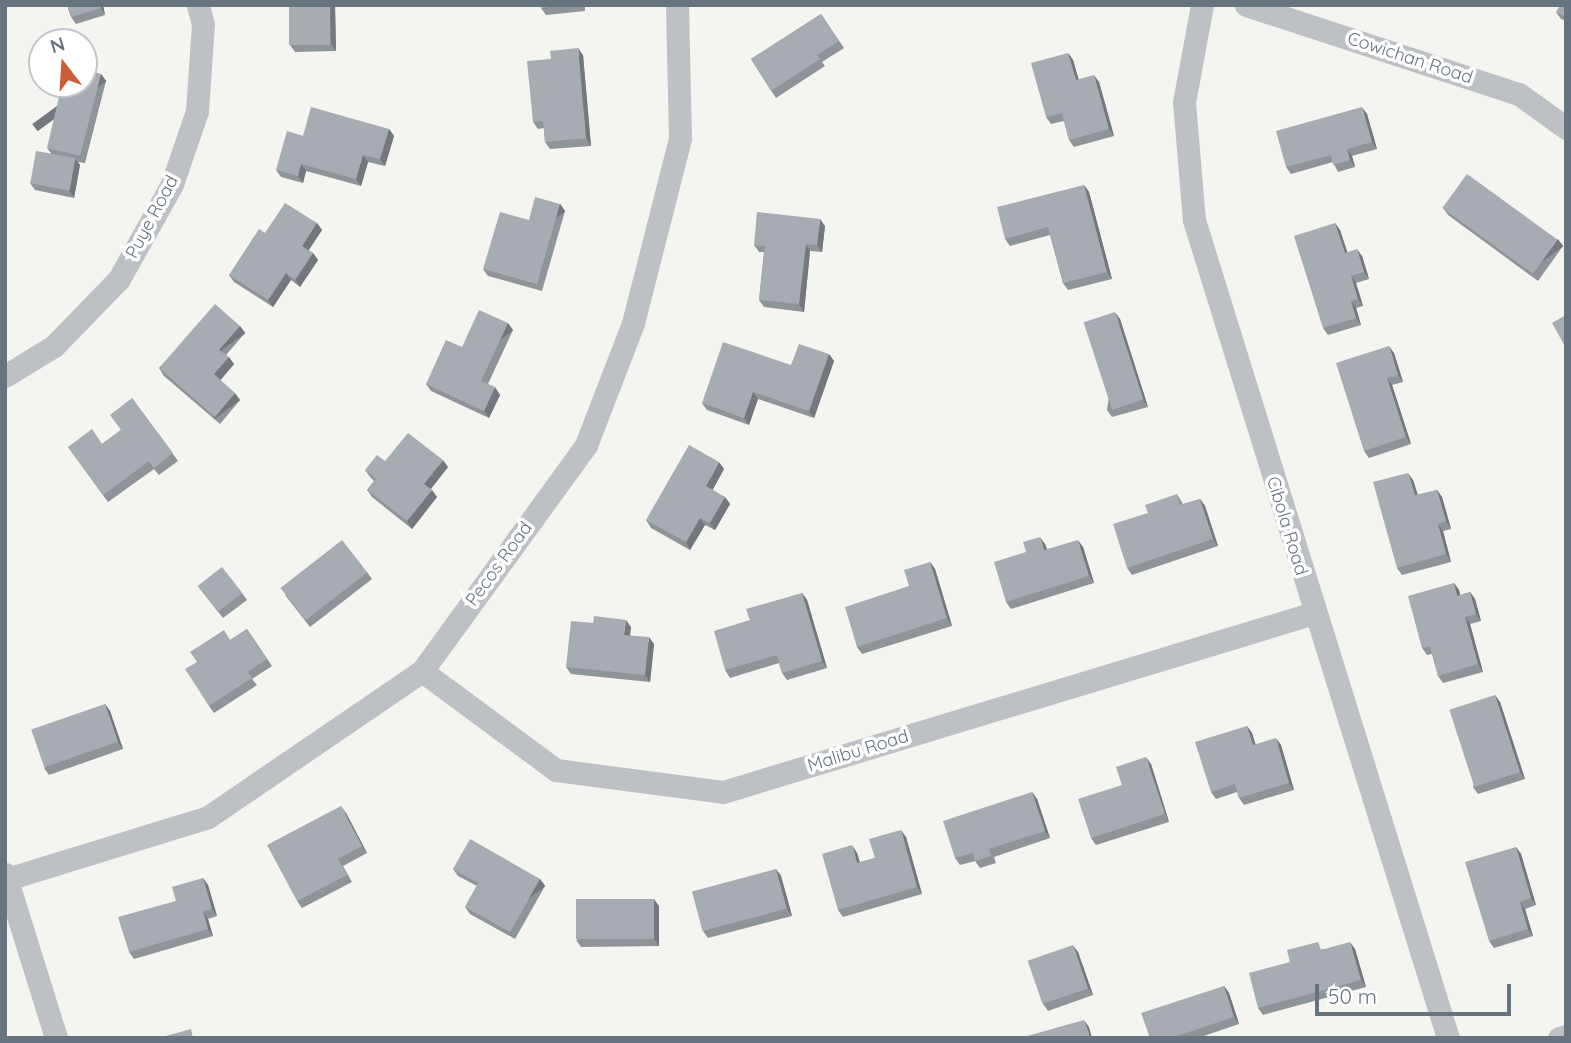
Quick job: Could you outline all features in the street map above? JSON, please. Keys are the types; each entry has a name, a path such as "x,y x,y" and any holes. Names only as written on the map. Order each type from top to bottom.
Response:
{"street":[{"name":"Puye Road","path":"5,376 54,346 119,279 172,184 197,111 202,24 198,5"},
{"name":"Pecos Road","path":"6,877 208,817 422,671 586,445 623,348 680,138 677,5"},
{"name":"Cibola Road","path":"1202,5 1184,102 1194,220 1448,1038"},
{"name":"Cowichan Road","path":"1246,5 1519,94 1566,128"},
{"name":"Malibu Road","path":"422,671 556,770 723,792 1314,613"},
{"path":"6,877 56,1038"},
{"path":"1559,1038 1566,1036"}],"building":[{"path":"67,5 100,5 101,8 71,17"},
{"path":"289,5 330,5 330,45 289,45"},
{"path":"540,5 566,5 541,8"},
{"path":"1560,5 1566,5 1566,17 1556,12"},
{"path":"821,14 839,41 817,55 820,59 771,91 751,59"},
{"path":"578,48 586,138 545,142 543,121 533,122 527,61 551,59 550,51"},
{"path":"1068,53 1076,80 1094,75 1109,129 1069,140 1062,113 1046,117 1031,63"},
{"path":"59,98 95,98 80,156 47,148"},
{"path":"311,107 389,129 380,159 363,155 356,179 301,164 298,176 276,170 287,131 303,136"},
{"path":"1362,107 1372,142 1347,149 1350,160 1333,165 1331,155 1286,167 1276,131"},
{"path":"36,151 75,158 70,190 30,183"},
{"path":"1467,174 1558,240 1533,274 1442,208"},
{"path":"1084,185 1107,272 1063,283 1048,227 1005,239 997,207"},
{"path":"535,197 560,204 537,284 483,269 500,212 529,220"},
{"path":"285,203 317,223 302,246 313,253 295,280 286,273 268,300 229,275 259,229 265,233"},
{"path":"757,212 820,219 817,245 806,244 799,304 759,300 765,246 754,245"},
{"path":"1335,223 1345,253 1357,249 1364,272 1351,276 1358,299 1351,301 1356,318 1323,328 1294,236"},
{"path":"215,304 240,326 219,350 229,357 214,374 235,393 215,417 159,368"},
{"path":"479,310 508,323 481,381 495,387 484,411 426,384 446,340 462,347"},
{"path":"1115,312 1143,399 1112,410 1084,322"},
{"path":"1566,315 1566,348 1552,323"},
{"path":"723,342 791,365 799,344 829,354 809,411 753,392 744,418 702,403"},
{"path":"1389,346 1398,375 1387,378 1406,437 1364,451 1336,363"},
{"path":"132,398 173,453 154,468 149,461 103,495 68,447 92,429 102,444 121,430 110,415"},
{"path":"408,433 443,460 424,484 432,490 407,521 367,490 376,479 365,470 377,455 385,461"},
{"path":"689,445 719,462 706,486 725,497 710,523 700,518 686,542 646,520"},
{"path":"1408,473 1415,495 1437,490 1446,521 1438,524 1446,554 1397,568 1373,482"},
{"path":"1177,494 1180,505 1200,499 1213,539 1127,568 1113,524 1148,513 1145,505"},
{"path":"1040,537 1044,550 1078,540 1089,576 1006,602 994,562 1026,552 1023,542"},
{"path":"342,540 367,572 306,620 281,588"},
{"path":"930,562 947,618 857,647 845,607 909,586 904,570"},
{"path":"222,567 242,593 218,612 198,586"},
{"path":"1454,583 1457,596 1470,592 1476,614 1465,617 1478,664 1438,676 1430,646 1422,648 1408,596"},
{"path":"802,593 822,661 782,673 777,655 725,670 714,631 750,620 746,609"},
{"path":"594,616 626,620 624,635 649,637 645,675 566,667 571,621 593,623"},
{"path":"247,629 267,659 247,672 252,678 209,706 185,669 197,662 190,652 224,630 230,640"},
{"path":"1495,695 1520,772 1474,787 1449,710"},
{"path":"105,704 118,742 44,767 31,729"},
{"path":"1247,726 1253,745 1276,738 1289,783 1239,798 1235,784 1211,792 1195,742"},
{"path":"1146,757 1165,814 1091,838 1078,799 1122,785 1116,767"},
{"path":"1032,792 1045,831 989,849 991,856 975,861 973,853 955,858 943,821"},
{"path":"341,806 362,846 338,859 347,875 297,901 267,845"},
{"path":"901,830 917,887 838,910 822,854 852,845 857,863 875,858 869,839"},
{"path":"470,839 540,879 510,932 465,907 478,883 453,869"},
{"path":"1516,847 1531,898 1520,902 1528,929 1489,941 1465,862"},
{"path":"776,869 787,909 703,931 692,892"},
{"path":"203,878 212,909 203,911 208,929 129,952 118,917 176,901 172,887"},
{"path":"576,899 654,899 654,939 576,939"},
{"path":"1318,942 1321,950 1350,942 1361,980 1258,1008 1249,973 1290,962 1287,950"},
{"path":"1073,945 1088,988 1043,1004 1028,961"},
{"path":"1224,986 1234,1017 1171,1038 1150,1038 1141,1013"},
{"path":"1084,1020 1090,1038 1020,1038"},
{"path":"191,1029 193,1038 166,1038 166,1036"}]}
